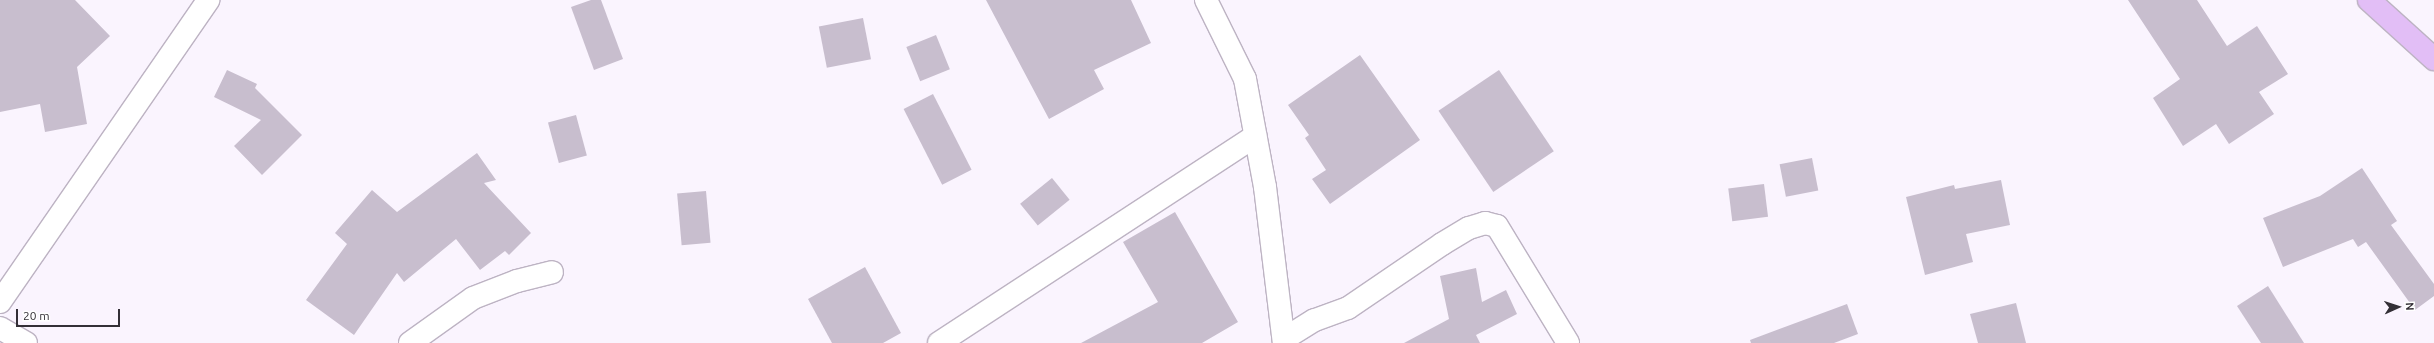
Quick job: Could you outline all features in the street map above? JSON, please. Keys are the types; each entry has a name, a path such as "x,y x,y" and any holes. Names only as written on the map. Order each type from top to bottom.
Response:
{"main road":[{"path":"2369,0 2434,59"}],"street":[{"path":"0,302 208,0"},
{"path":"1206,0 1245,79 1255,136 1284,341 1315,320 1348,308 1442,244 1469,228 1485,223 1497,226 1568,343"},
{"path":"939,343 1255,136"},
{"path":"410,343 472,298 517,281 552,272"},
{"path":"0,328 26,343"}],"building":[{"path":"0,0 75,0 110,36 77,67 87,124 45,132 40,104 0,112"},
{"path":"591,0 601,0 623,59 594,70 571,7"},
{"path":"986,0 1131,0 1151,43 1094,70 1104,89 1049,119"},
{"path":"2128,0 2197,0 2227,46 2257,26 2288,74 2259,92 2274,114 2229,144 2216,124 2183,146 2153,98 2180,79"},
{"path":"863,18 871,59 827,68 819,27"},
{"path":"936,35 950,69 920,81 906,47"},
{"path":"1360,55 1420,140 1330,204 1312,179 1326,170 1305,138 1309,135 1288,105"},
{"path":"227,70 257,84 255,88 302,135 262,175 234,146 261,120 214,97"},
{"path":"1499,70 1554,151 1493,192 1438,111"},
{"path":"933,94 972,170 942,185 904,109"},
{"path":"576,115 587,156 559,163 548,123"},
{"path":"477,153 496,180 484,183 531,233 509,255 505,251 480,270 456,239 404,282 397,273 354,335 306,300 347,244 335,233 372,190 397,212"},
{"path":"1812,158 1818,190 1786,197 1780,164"},
{"path":"2362,168 2397,221 2391,225 2434,284 2434,296 2415,310 2366,242 2358,247 2353,239 2283,267 2263,218 2320,196"},
{"path":"1052,178 1070,200 1038,226 1020,204"},
{"path":"2001,180 2010,225 1966,234 1973,262 1925,275 1906,197 1954,185 1955,189"},
{"path":"1764,184 1768,217 1732,221 1728,188"},
{"path":"706,191 711,243 682,245 677,194"},
{"path":"1175,212 1238,322 1202,343 1081,343 1158,302 1123,242"},
{"path":"865,267 901,333 883,343 832,343 808,299"},
{"path":"1476,268 1482,302 1506,290 1517,314 1476,335 1480,343 1404,343 1449,319 1440,276"},
{"path":"2268,286 2304,343 2261,343 2237,306"},
{"path":"2016,303 2026,343 1978,343 1970,314"},
{"path":"1847,304 1858,334 1834,343 1751,343 1750,340"}]}
